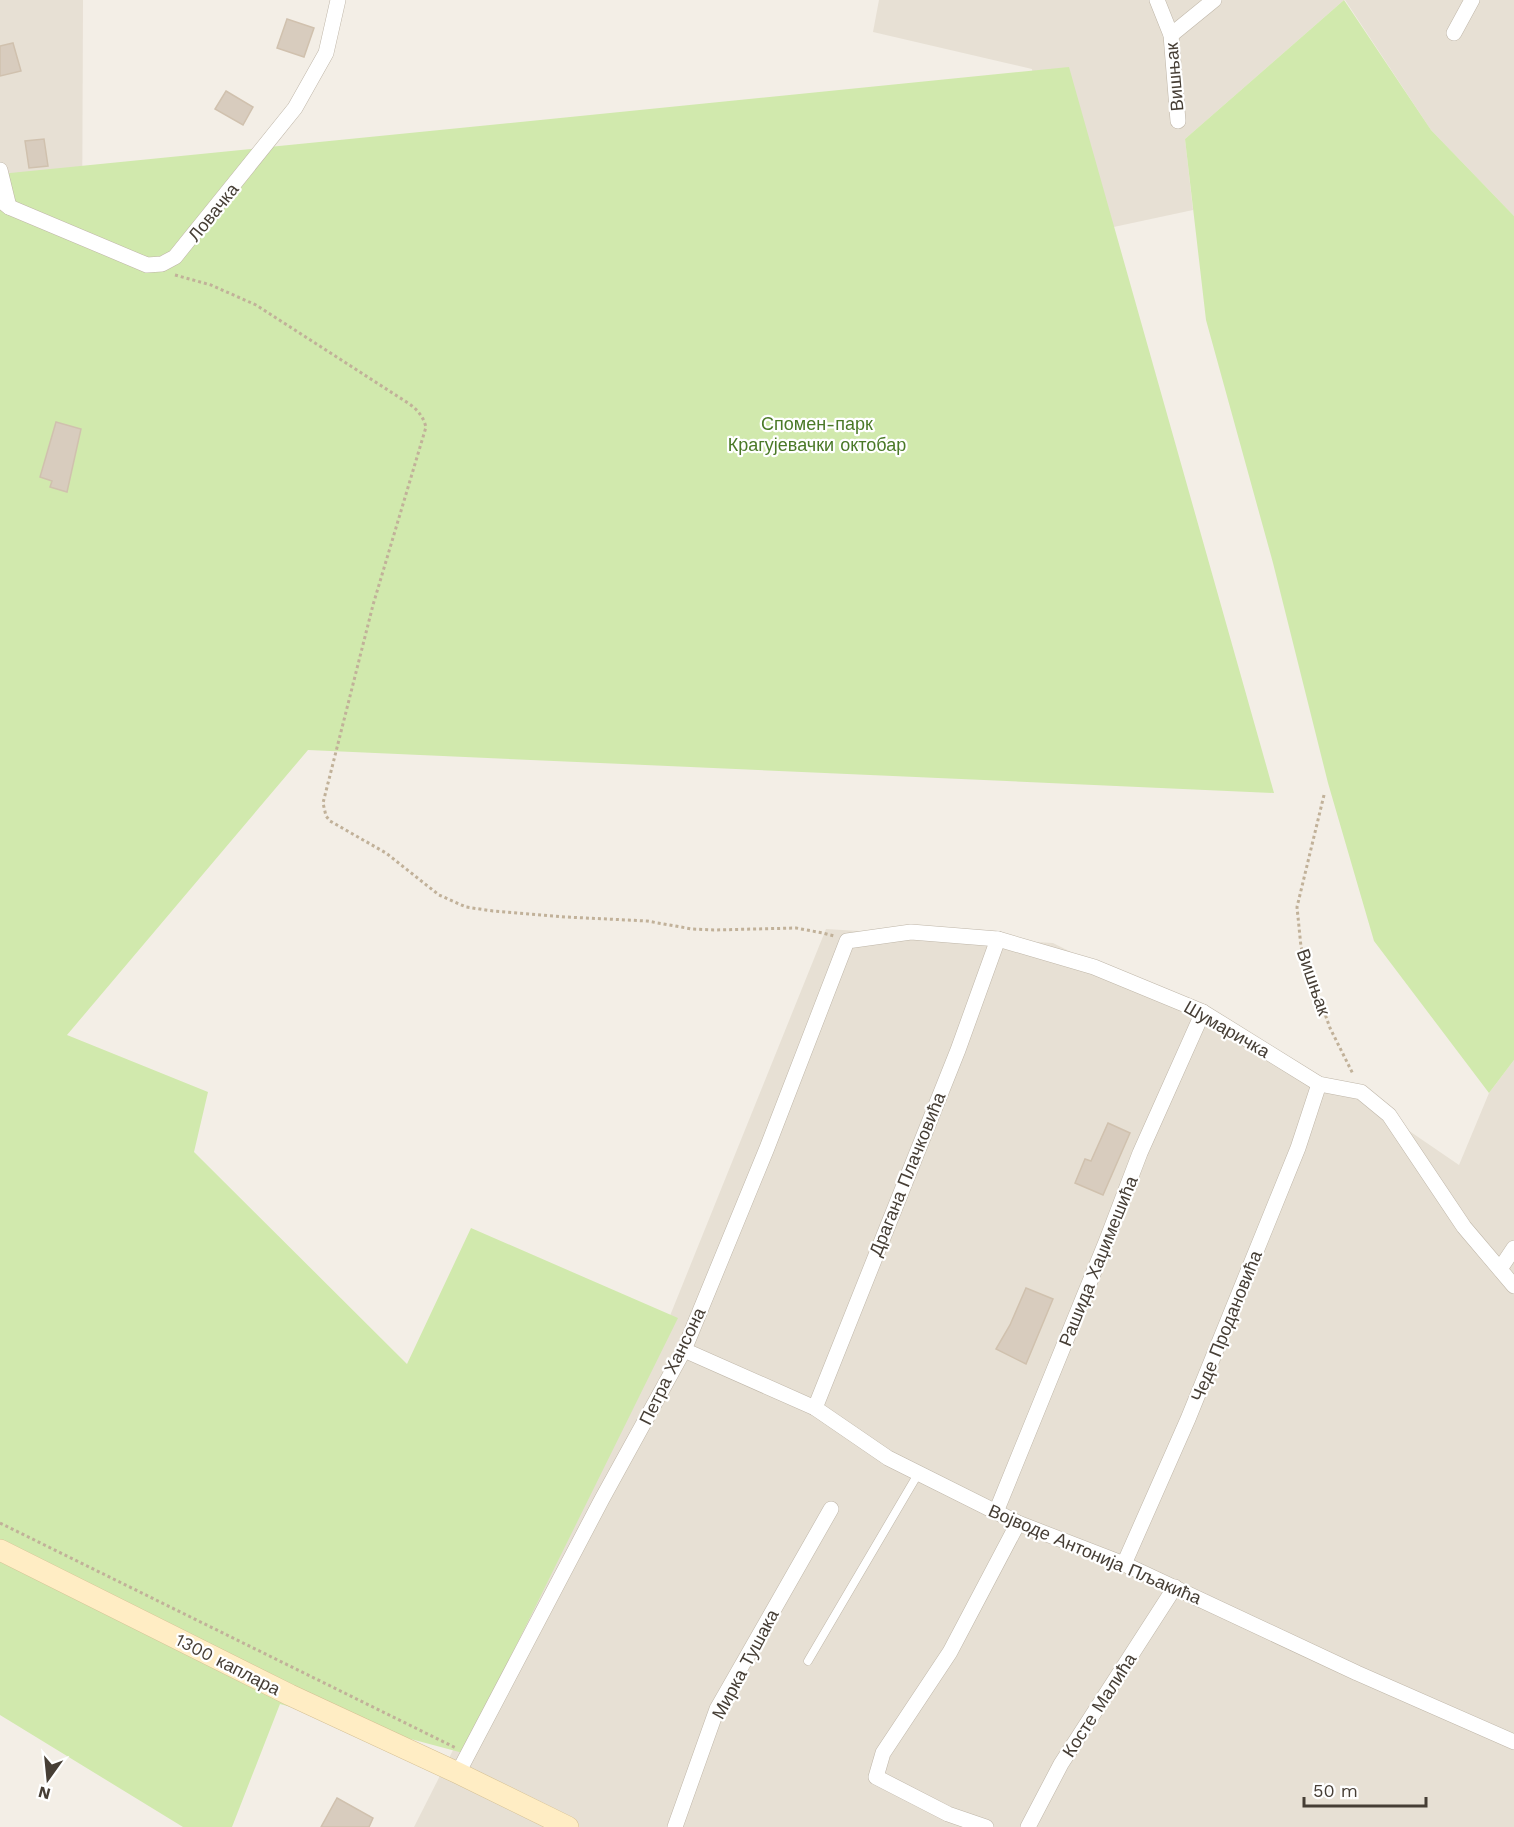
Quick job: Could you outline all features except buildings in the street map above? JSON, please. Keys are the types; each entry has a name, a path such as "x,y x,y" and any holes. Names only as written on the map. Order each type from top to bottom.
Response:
{"main road":[{"name":"1300 каплара","path":"0,1550 290,1695 568,1827"}],"street":[{"name":"Ловачка","path":"162,264 176,257 295,108 326,53 338,0"},
{"name":"Вишњак","path":"1157,0 1171,34 1178,121"},
{"path":"1171,34 1214,0"},
{"path":"1454,33 1472,0"},
{"path":"0,170 5,203 147,265 162,264"},
{"name":"Шумаричка","path":"847,941 911,932 998,939 1094,967 1203,1012 1318,1084 1361,1092 1389,1115 1464,1227 1514,1286"},
{"name":"Драгана Плачковића","path":"815,1408 958,1050 998,939"},
{"name":"Петра Хансона","path":"458,1773 602,1499 684,1350 767,1148 847,941"},
{"name":"Рашида Хаџимешића","path":"996,1512 1140,1154 1203,1012"},
{"name":"Чеде Продановића","path":"1124,1564 1188,1419 1298,1148 1318,1084"},
{"path":"1500,1269 1514,1248"},
{"name":"Војводе Антонија Пљакића","path":"684,1350 815,1408 888,1458 1018,1523 1124,1564 1357,1673 1514,1742"},
{"name":"Мирка Тушака","path":"675,1827 717,1709 831,1509"},
{"path":"986,1827 948,1815 876,1777 883,1753 950,1652 1018,1523"},
{"name":"Косте Малића","path":"1028,1827 1061,1764 1175,1587"}],"lane":[{"path":"807,1661 918,1474"}],"path":[{"path":"162,264 173,274 211,285 256,305 408,403 419,412 425,422 426,427 373,605 323,803 326,816 330,821 386,853 439,895 466,907 566,917 647,921 692,929 796,928 823,933 847,941"},
{"name":"Вишњак","path":"1324,795 1297,907 1301,947 1330,1028 1361,1092"},
{"path":"0,1523 469,1754"}],"shaded area":[{"path":"0,0 83,0 82,243 0,202"},
{"path":"879,0 1344,0 1185,139 1193,210 1053,240 1032,69 873,32"},
{"path":"1345,0 1514,0 1514,216 1431,130"},
{"path":"826,929 1053,943 1361,1098 1459,1165 1489,1093 1514,1060 1514,1827 414,1827 657,1348"}],"green space":[{"path":"1344,0 1431,130 1514,216 1514,1060 1489,1093 1374,941 1328,783 1273,563 1206,320 1185,139"},
{"name":"Спомен-парк Крагујевачки октобар","path":"1069,67 1274,793 308,750 67,1035 208,1092 194,1152 407,1364 471,1228 678,1318 463,1753 280,1704 232,1827 183,1827 0,1715 0,174"}]}
